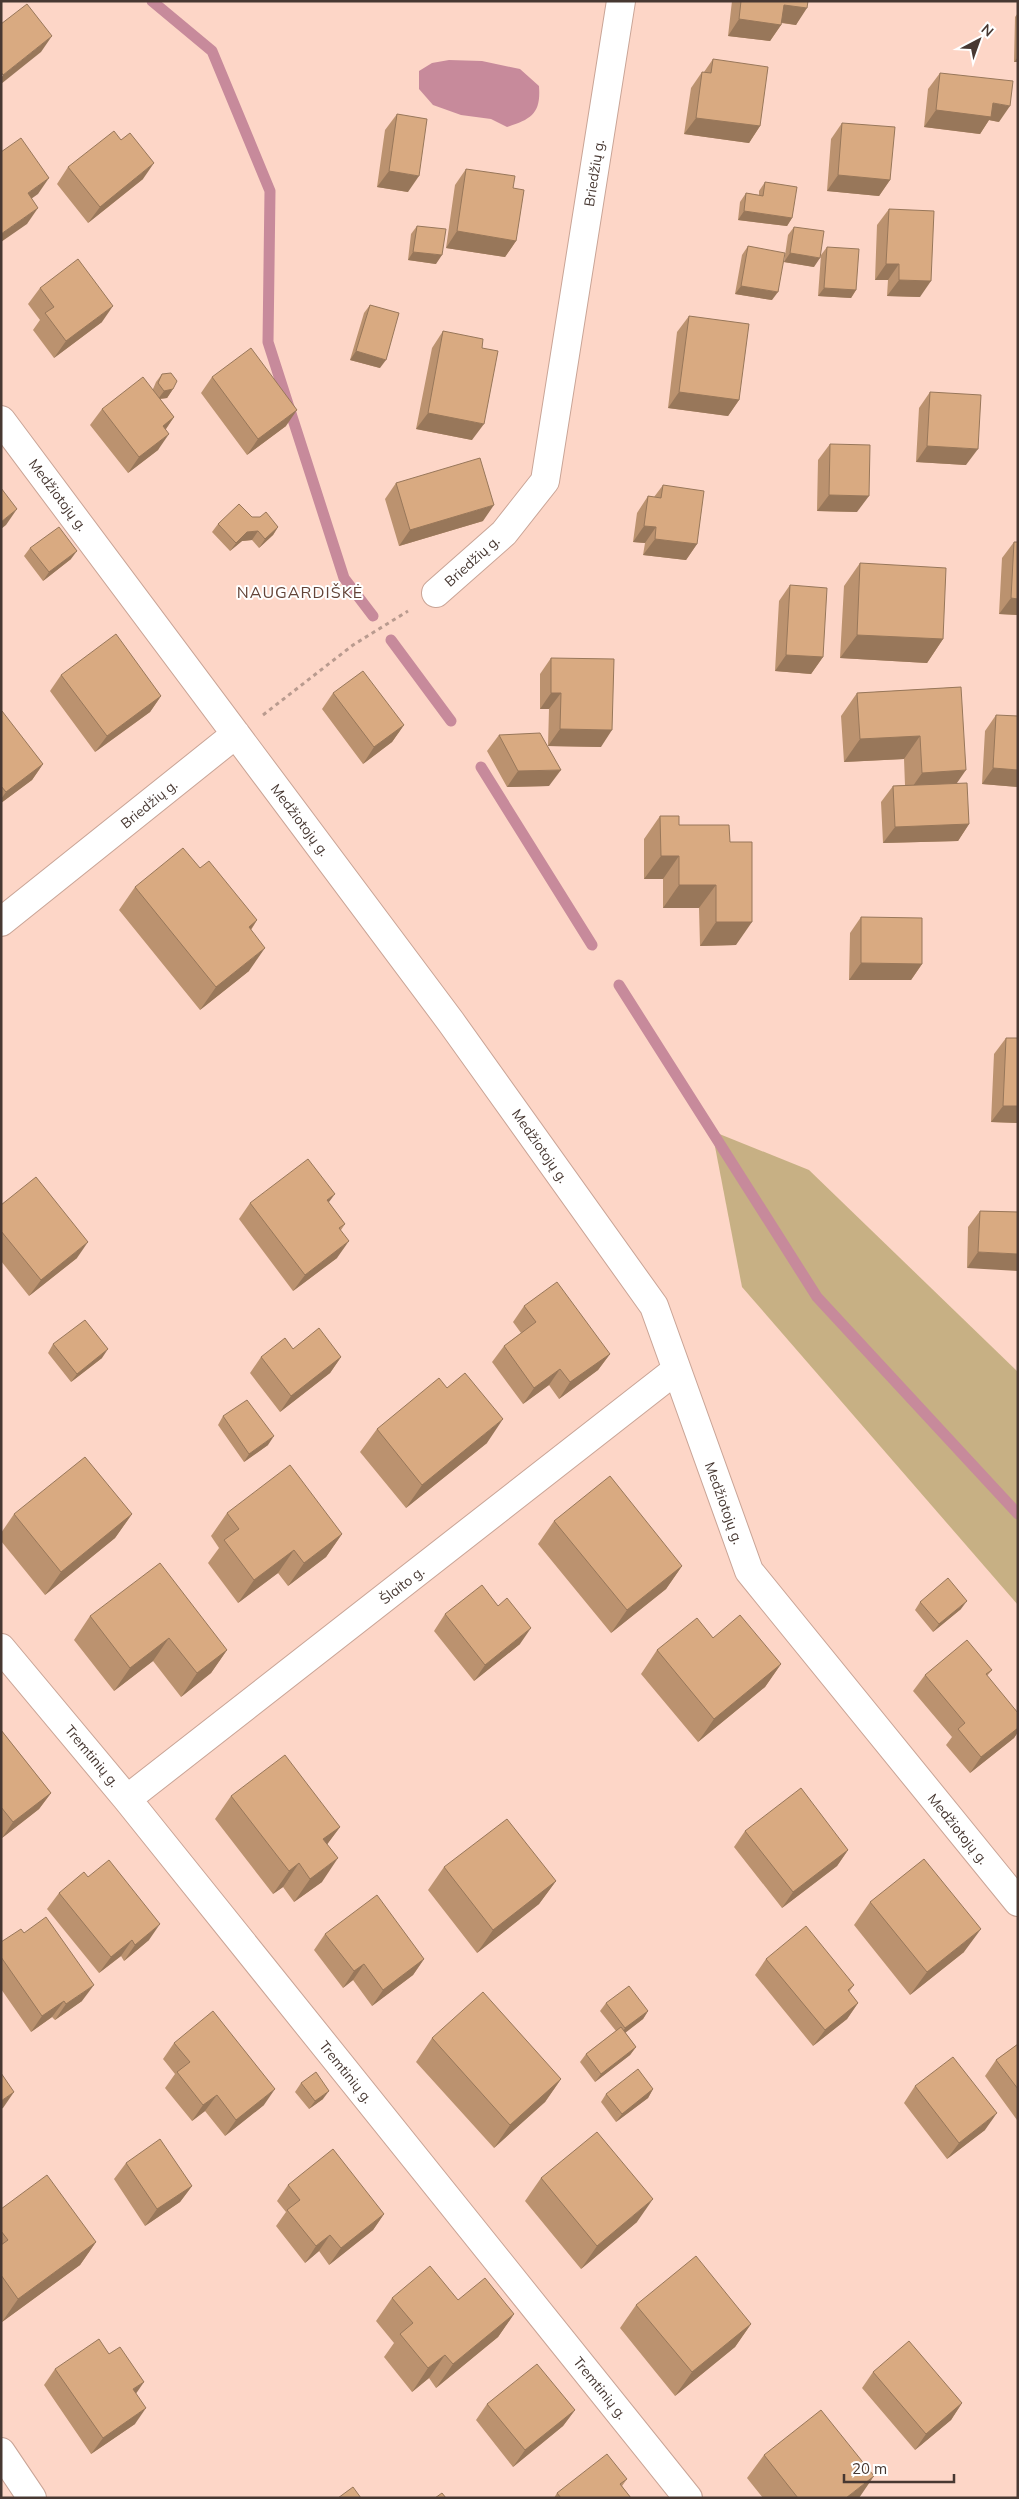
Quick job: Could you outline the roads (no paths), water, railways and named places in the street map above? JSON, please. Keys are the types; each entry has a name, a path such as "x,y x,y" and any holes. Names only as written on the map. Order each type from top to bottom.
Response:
{"street":[{"name":"Briedžių g.","path":"436,593 504,533 545,481 621,1"},
{"name":"Medžiotojų g.","path":"1,420 451,1022 654,1306 748,1571 1018,1902"},
{"name":"Briedžių g.","path":"1,922 236,734"},
{"name":"Šlaito g.","path":"127,1799 676,1370"},
{"name":"Tremtinių g.","path":"1,1648 127,1799 688,2498"},
{"path":"1,2452 32,2498"}],"waterway":[{"path":"152,1 212,51 270,191 268,342 344,578 373,616"},
{"path":"391,640 451,721"},
{"path":"481,767 592,945"},
{"path":"619,985 817,1297 1018,1514"}],"district":[{"name":"NAUGARDIŠKĖ","path":"300,592"}]}
